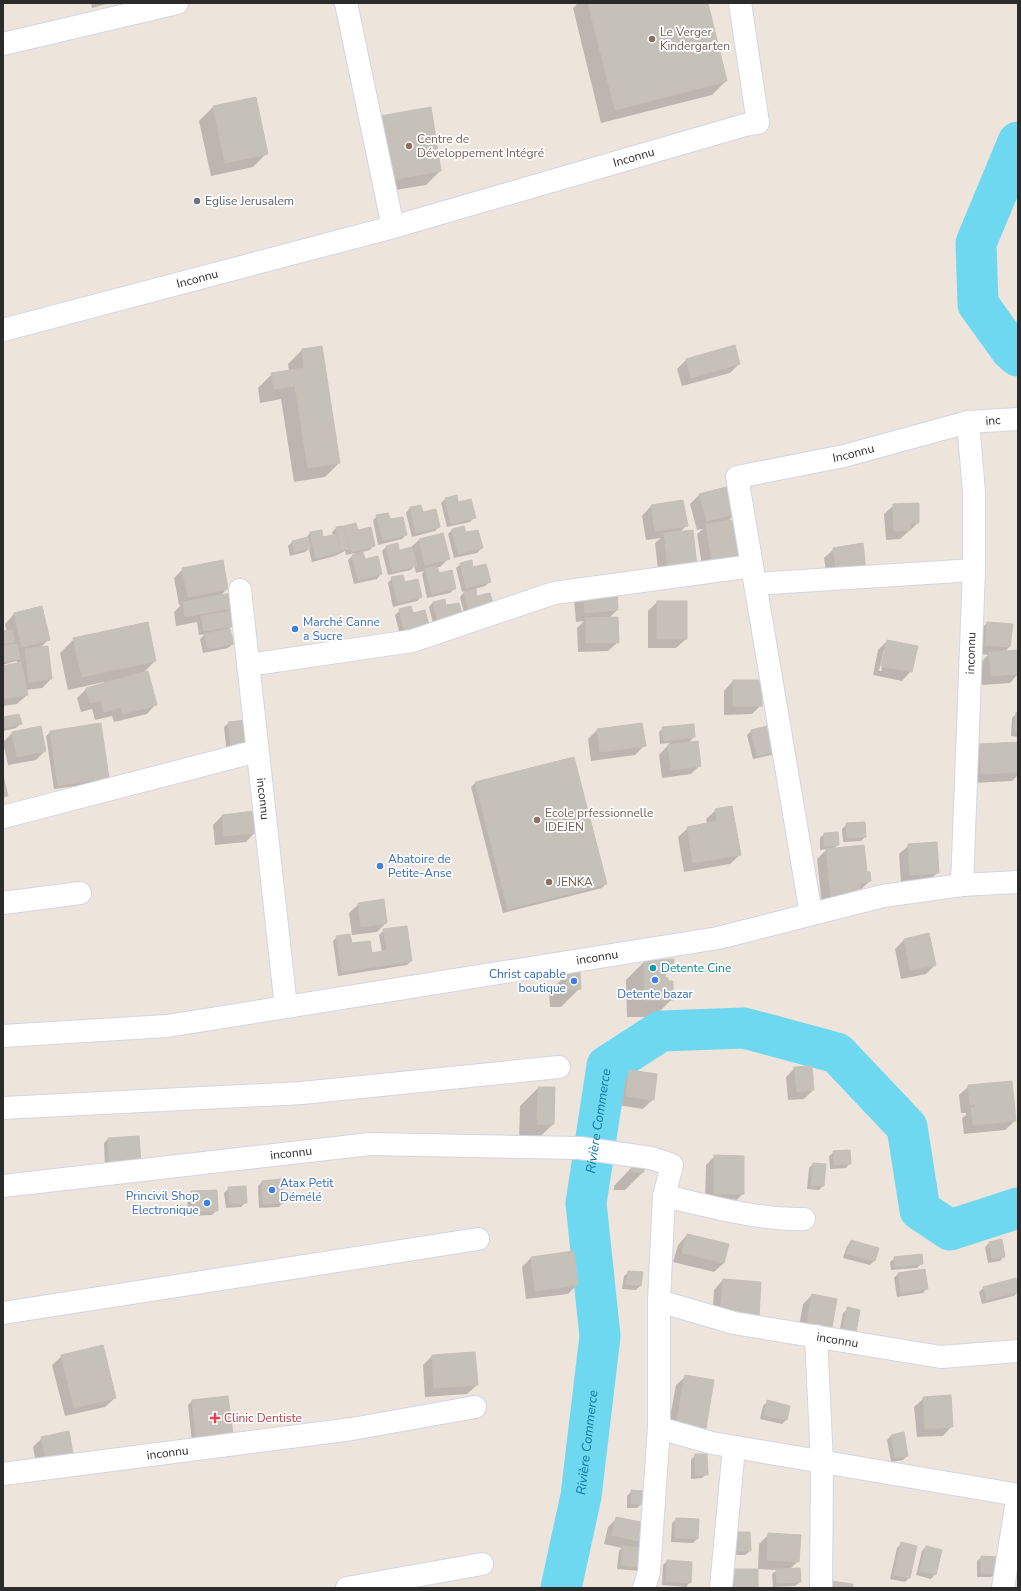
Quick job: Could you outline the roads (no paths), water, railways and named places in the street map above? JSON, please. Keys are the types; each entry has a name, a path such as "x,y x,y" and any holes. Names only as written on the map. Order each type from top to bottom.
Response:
{"street":[{"path":"3,44 177,3"},
{"path":"346,3 392,227"},
{"name":"Inconnu","path":"3,330 392,227 745,125 758,123 740,3"},
{"name":"inc","path":"968,422 1018,419"},
{"name":"Inconnu","path":"754,575 737,477 844,456 968,422"},
{"name":"inconnu","path":"962,885 974,570 974,492 968,422"},
{"path":"248,665 412,641 554,593 754,575 974,570"},
{"path":"754,575 811,914"},
{"name":"inconnu","path":"240,590 286,1007"},
{"path":"3,817 257,751"},
{"name":"inconnu","path":"3,1036 167,1026 718,938 883,896 962,885 1018,882"},
{"path":"3,904 80,893"},
{"path":"3,1108 302,1093 559,1067"},
{"name":"inconnu","path":"3,1186 370,1144 580,1148 651,1158 672,1165 664,1196"},
{"path":"644,1588 649,1572 659,1428 659,1301 664,1196 779,1220 804,1219"},
{"path":"3,1313 478,1239"},
{"name":"inconnu","path":"659,1301 734,1323 941,1357 1018,1351"},
{"path":"816,1336 822,1463 821,1588"},
{"name":"inconnu","path":"3,1474 352,1428 475,1407"},
{"path":"659,1428 712,1443 822,1463 1018,1495 1003,1588"},
{"path":"721,1588 734,1447"},
{"path":"347,1588 482,1564"}],"waterway":[{"name":"Rivière Commerce","path":"1018,142 976,243 978,304 1011,350 1018,356"},
{"name":"Rivière Commerce","path":"561,1588 581,1496 600,1336 586,1203 607,1066 661,1031 744,1028 837,1053 907,1127 920,1210 950,1230 1018,1208"}],"place":[{"name":"Le Verger Kindergarten","path":"652,39"},
{"name":"Centre de Développement Intégré","path":"409,146"},
{"name":"Eglise Jerusalem","path":"197,201"},
{"name":"Marché Canne a Sucre","path":"295,629"},
{"name":"Ecole prfessionnelle IDEJEN","path":"537,820"},
{"name":"Abatoire de Petite-Anse","path":"380,866"},
{"name":"JENKA","path":"549,882"},
{"name":"Detente Cine","path":"653,968"},
{"name":"Detente bazar","path":"655,980"},
{"name":"Christ capable boutique","path":"574,981"},
{"name":"Atax Petit Démélé","path":"272,1190"},
{"name":"Princivil Shop Electronique","path":"207,1203"},
{"name":"Clinic Dentiste","path":"215,1418"}]}
